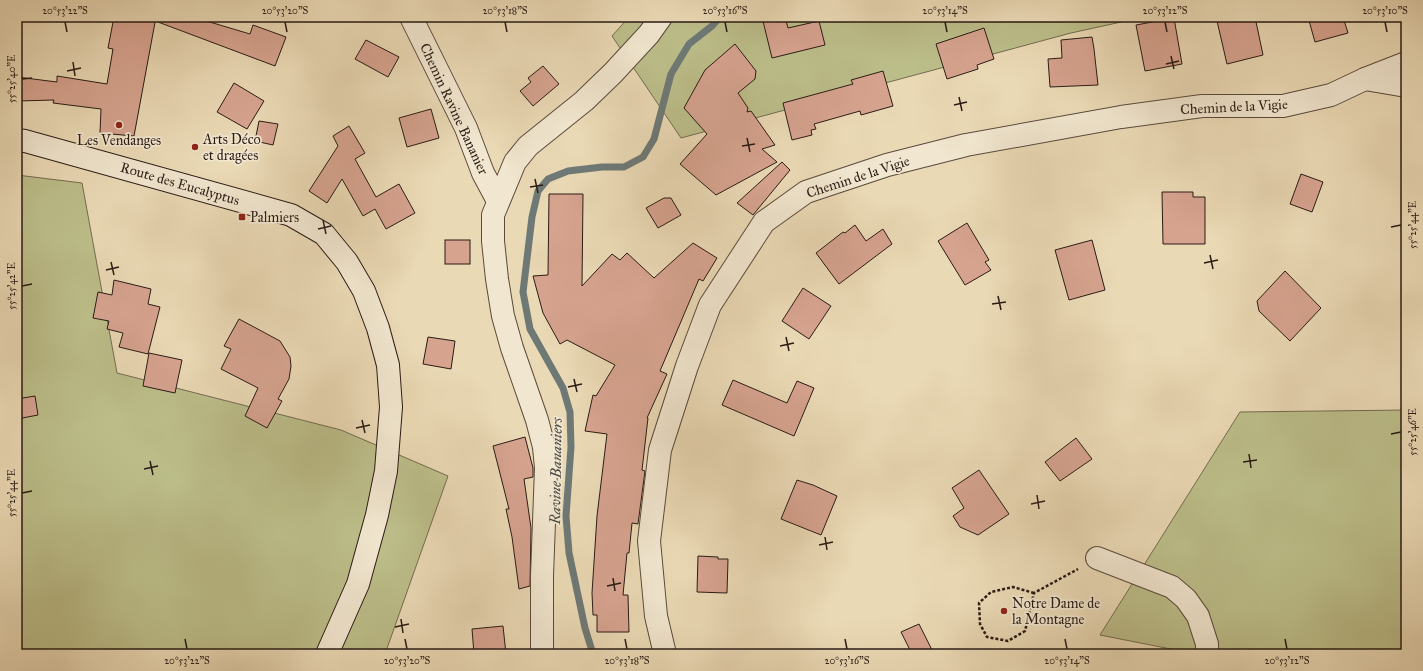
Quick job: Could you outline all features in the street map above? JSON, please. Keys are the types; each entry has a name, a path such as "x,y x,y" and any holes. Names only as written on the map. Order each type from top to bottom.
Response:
{"street":[{"name":"Chemin Ravine Bananier","path":"411,17 466,128 483,173 498,200"},
{"path":"542,654 542,576 546,468 544,447 537,420 512,348 503,316 493,241 493,215 515,162 528,146 590,95 648,34 661,17"},
{"name":"Chemin de la Vigie","path":"665,654 656,616 649,541 660,450 687,366 710,305 764,222 806,192 887,165 966,145 1121,117 1202,106 1283,106 1331,95 1365,79 1406,63"},
{"path":"1365,79 1406,86"},
{"name":"Route des Eucalyptus","path":"17,140 291,215 324,234 347,262 364,291 378,328 388,365 391,407 386,471 377,515 358,584 327,654"},
{"path":"1097,558 1172,587 1186,599 1198,616 1207,644 1207,654"}],"path":[{"path":"1034,593 1025,631 1008,641 987,637 980,624 979,603 991,592 1013,587 1034,593 1097,558"}],"green space":[{"path":"629,17 1144,17 1071,33 681,138 612,36"},
{"path":"17,175 82,183 117,373 341,430 448,476 385,654 17,654"},
{"path":"1406,410 1406,654 1196,654 1100,635 1240,412"}],"building":[{"path":"114,17 156,17 134,136 100,133 101,109 53,103 54,100 17,101 17,77 57,82 57,76 107,84 113,49 108,48"},
{"path":"160,17 193,17 250,34 253,25 286,37 275,66 158,22"},
{"path":"762,17 785,17 788,28 819,21 825,45 772,58"},
{"path":"1233,17 1255,17 1263,55 1227,64 1217,21"},
{"path":"1308,17 1343,17 1348,33 1315,42"},
{"path":"1174,18 1182,64 1145,71 1136,25"},
{"path":"984,28 994,59 977,65 978,69 947,79 936,44"},
{"path":"1092,37 1098,85 1050,87 1048,59 1062,58 1061,40"},
{"path":"366,40 399,57 388,77 355,59"},
{"path":"735,44 756,71 755,79 738,93 748,108 747,112 751,111 775,145 762,149 777,162 716,195 680,164 707,134 684,108 705,70"},
{"path":"543,66 559,84 533,106 520,91 531,82 528,78"},
{"path":"883,71 893,106 861,115 860,111 814,124 816,129 811,130 812,135 792,140 783,103 853,84 851,80"},
{"path":"234,83 264,101 247,129 217,112"},
{"path":"431,109 439,138 407,147 399,118"},
{"path":"259,121 278,124 273,145 255,141"},
{"path":"349,126 365,153 355,159 376,197 399,184 415,213 386,229 375,209 363,216 342,179 327,203 309,191 338,146 333,136"},
{"path":"782,162 790,170 753,215 737,203"},
{"path":"1301,174 1323,182 1312,212 1290,204"},
{"path":"1162,192 1193,192 1193,197 1205,197 1205,244 1163,244"},
{"path":"549,194 583,194 582,286 612,254 620,260 627,253 654,278 693,243 717,258 703,281 699,279 660,371 667,374 647,418 642,470 645,471 638,524 632,523 629,553 627,553 623,595 628,595 629,632 597,632 597,615 593,615 592,593 597,516 607,434 585,431 593,395 596,396 615,365 567,340 560,344 543,313 533,276 548,275"},
{"path":"664,198 671,198 681,215 658,228 646,208"},
{"path":"967,223 989,260 985,262 991,270 965,285 938,241"},
{"path":"855,225 866,241 883,229 892,244 839,284 816,253 843,232 845,233"},
{"path":"445,240 470,240 470,264 445,264"},
{"path":"1092,240 1105,290 1069,300 1055,250"},
{"path":"1285,271 1321,308 1290,341 1259,311 1257,301"},
{"path":"114,280 151,289 148,304 160,307 148,354 119,347 123,333 107,329 109,321 93,318 98,292 112,295"},
{"path":"803,288 831,306 809,339 782,321"},
{"path":"239,319 280,341 290,357 291,366 289,379 278,399 282,401 267,428 245,416 258,388 221,369 231,349 224,346"},
{"path":"428,337 455,341 451,369 423,364"},
{"path":"149,353 182,360 175,393 143,386"},
{"path":"733,380 787,403 797,381 814,388 794,436 722,405"},
{"path":"35,396 38,415 17,419 17,399"},
{"path":"525,437 533,468 533,477 524,479 531,528 530,586 519,589 512,537 506,509 509,509 493,446"},
{"path":"1076,438 1092,459 1060,481 1045,462"},
{"path":"979,470 1009,514 978,535 960,527 953,516 964,508 952,488"},
{"path":"797,480 813,485 837,496 821,535 781,519"},
{"path":"698,556 728,559 727,593 697,592"},
{"path":"919,624 934,654 912,654 901,632"},
{"path":"503,626 506,654 474,654 472,629"}],"waterway":[{"name":"Ravine Bananiers","path":"593,654 585,628 569,553 566,516 571,447 570,412 563,388 530,329 523,292 532,217 538,191 548,179 568,171 602,167 624,167 643,157 654,139 671,74 689,44 712,26 720,17"}],"place":[{"name":"Les Vendanges","path":"119,125"},
{"name":"Arts Déco et dragées","path":"195,147"},
{"name":"Palmiers","path":"242,217"},
{"name":"Notre Dame de la Montagne","path":"1004,611"}]}
